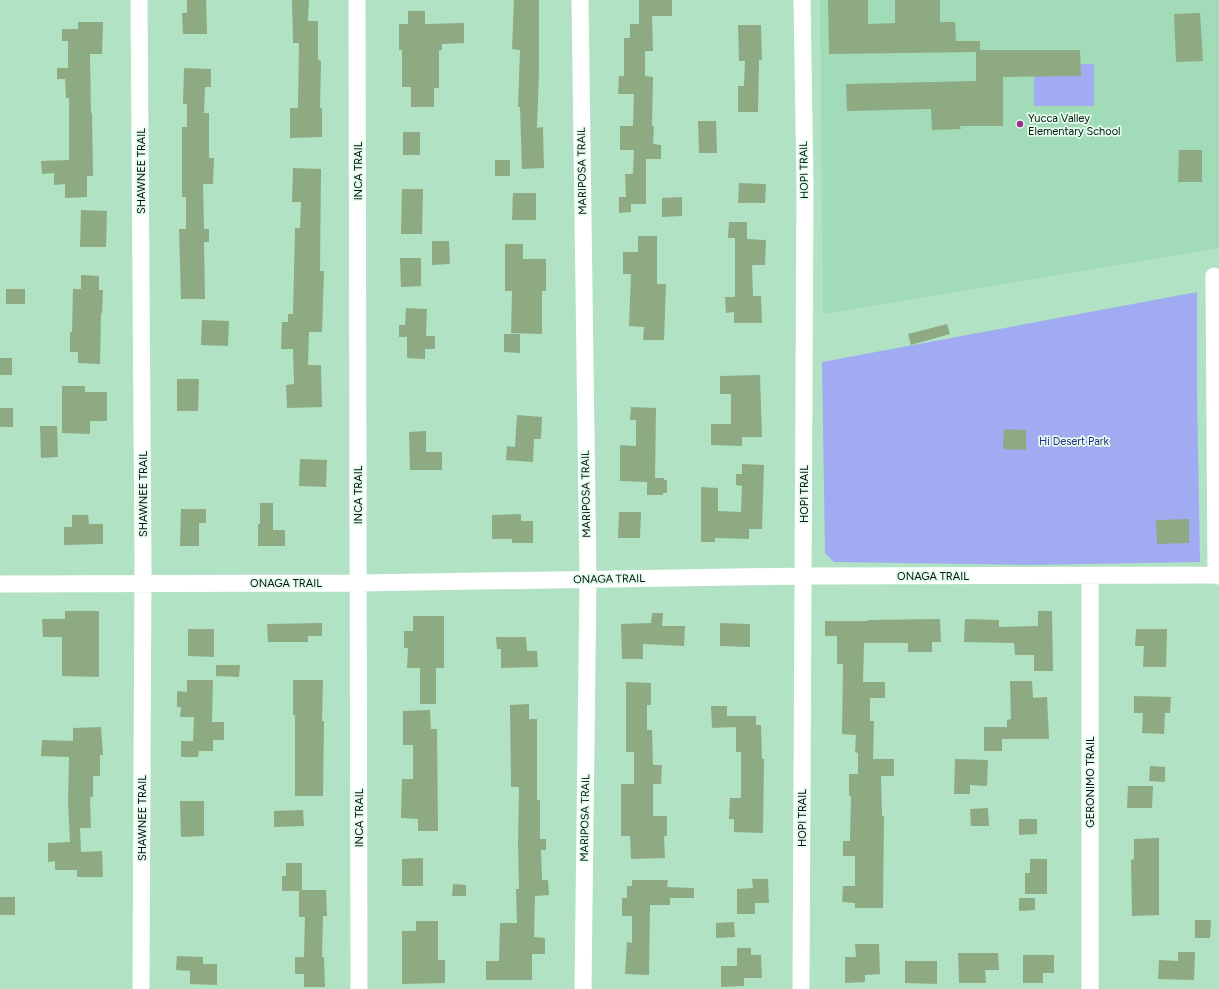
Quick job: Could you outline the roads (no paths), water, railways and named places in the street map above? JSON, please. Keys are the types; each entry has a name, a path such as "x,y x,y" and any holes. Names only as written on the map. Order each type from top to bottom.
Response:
{"street":[{"name":"SHAWNEE TRAIL","path":"139,0 143,583 141,989"},
{"name":"INCA TRAIL","path":"357,0 359,989"},
{"name":"MARIPOSA TRAIL","path":"580,0 588,579 583,989"},
{"name":"HOPI TRAIL","path":"801,989 805,186 802,0"},
{"path":"1214,276 1218,576"},
{"name":"ONAGA TRAIL","path":"0,584 359,583 803,576 1218,576"},
{"name":"GERONIMO TRAIL","path":"1090,576 1090,989"}],"place":[{"name":"Yucca Valley Elementary School","path":"1020,124"}],"park label":[{"name":"Hi Desert Park","path":"1074,441"}]}
